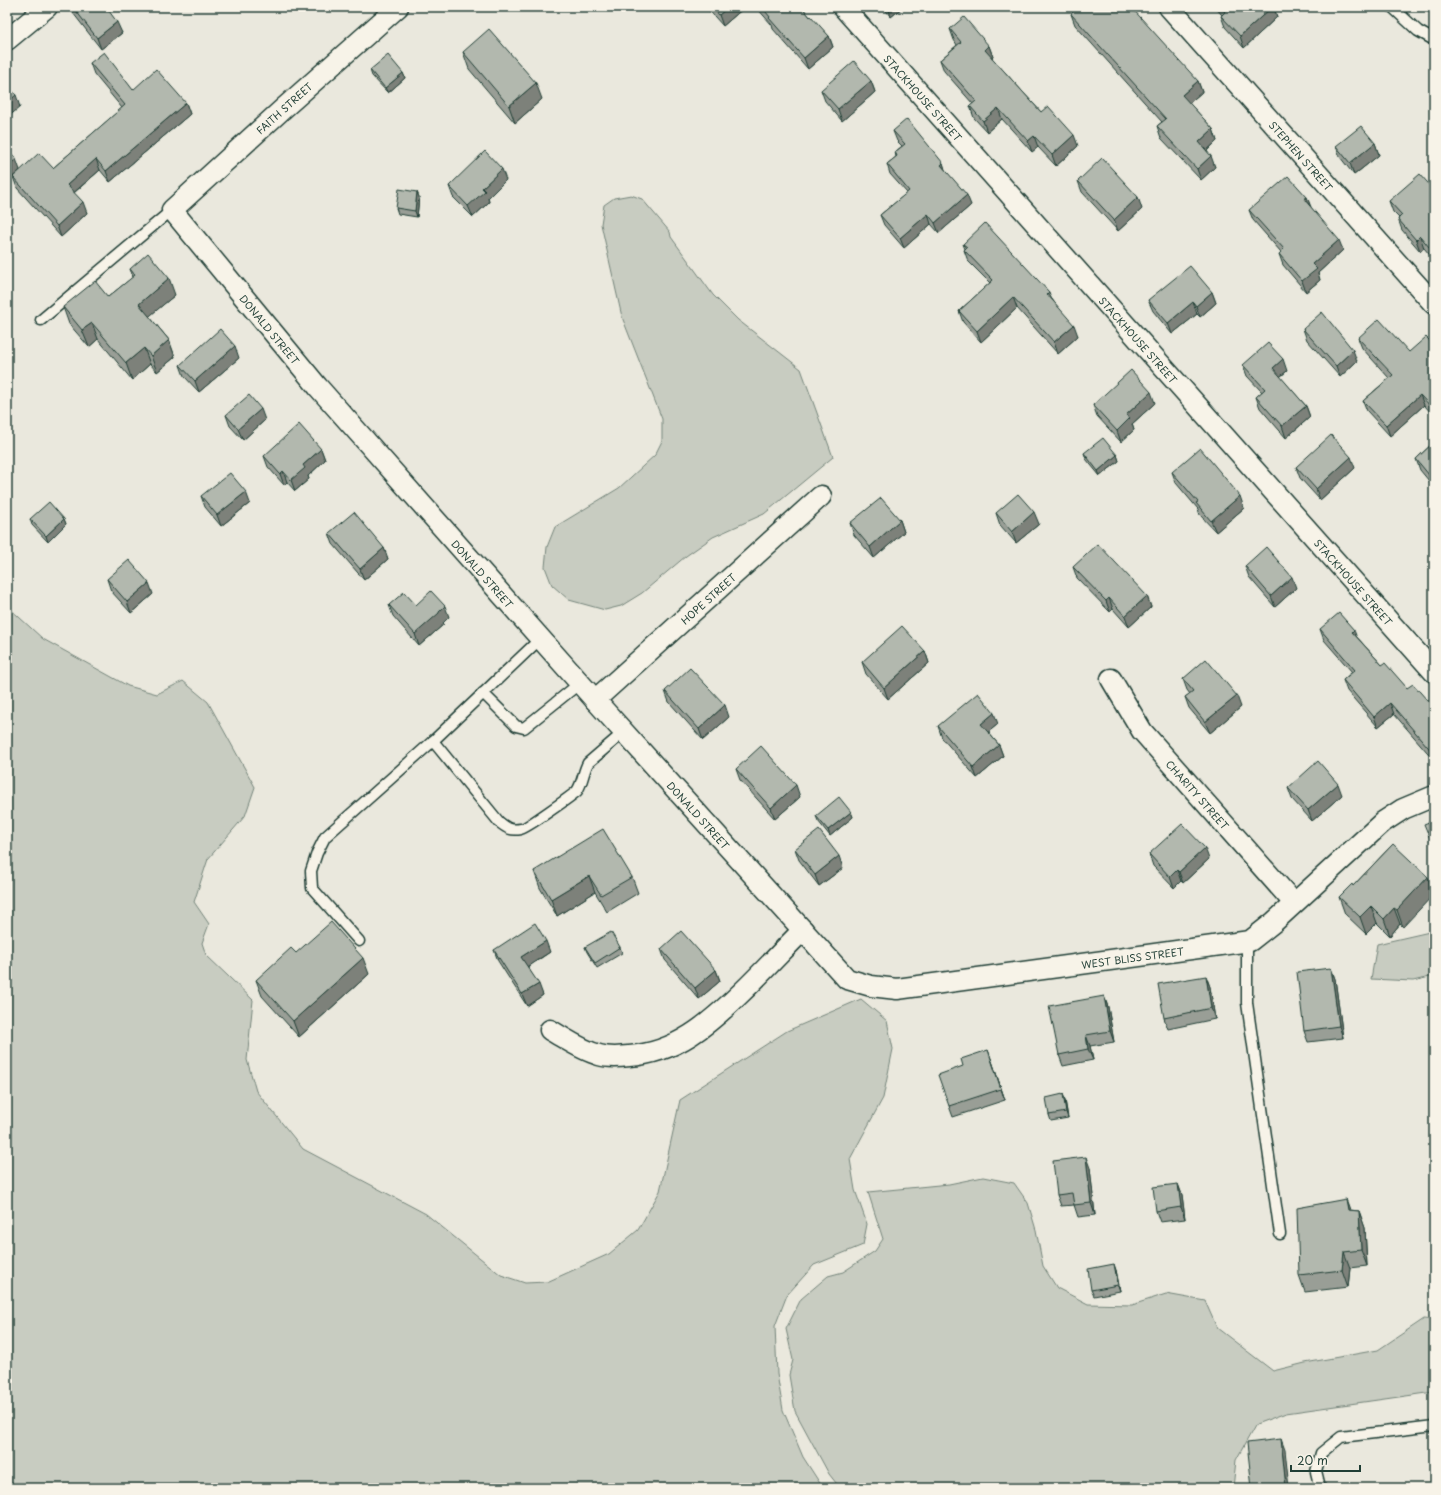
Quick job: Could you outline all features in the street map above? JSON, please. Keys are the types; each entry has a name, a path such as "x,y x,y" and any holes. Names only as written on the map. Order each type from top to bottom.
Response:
{"street":[{"path":"7,40 47,7"},
{"name":"FAITH STREET","path":"172,210 291,101 398,7"},
{"name":"STACKHOUSE STREET","path":"843,7 1434,672"},
{"name":"STEPHEN STREET","path":"1169,7 1434,304"},
{"name":"DONALD STREET","path":"172,210 318,387 540,639 802,930"},
{"name":"HOPE STREET","path":"595,700 821,496"},
{"name":"CHARITY STREET","path":"1111,680 1142,730 1294,903"},
{"name":"WEST BLISS STREET","path":"802,930 847,978 871,986 897,989 1247,942 1274,922 1383,822 1404,809 1434,796"},
{"path":"550,1030 583,1049 600,1056 636,1056 668,1047 695,1033 712,1020 764,971 802,930"}],"lane":[{"path":"1392,7 1418,31 1434,40"},
{"path":"41,320 172,210"},
{"path":"359,941 312,888 311,871 317,853 325,837 433,741 540,639"},
{"path":"483,693 516,726 524,728 580,683"},
{"path":"433,741 499,822 509,830 523,830 576,792 583,778 584,769 588,763 624,732"},
{"path":"1247,942 1247,1003 1280,1234"},
{"path":"1320,1488 1316,1472 1321,1453 1342,1437 1434,1426"}],"shaded area":[{"path":"631,195 642,199 670,232 671,237 713,295 738,320 801,369 833,457 764,514 713,537 686,556 642,593 621,606 605,610 569,600 552,585 545,567 547,547 555,527 619,488 655,455 662,441 662,419 622,317 601,224 604,205 614,198"},
{"path":"7,606 43,639 128,686 157,694 183,681 208,702 255,787 245,816 208,859 194,902 209,924 202,943 206,955 253,1000 247,1060 256,1091 303,1149 426,1214 501,1275 525,1283 547,1282 609,1254 638,1230 660,1191 680,1100 787,1031 861,999 887,1021 893,1049 883,1098 850,1159 855,1190 867,1224 863,1245 814,1265 787,1295 775,1326 777,1374 783,1410 803,1457 823,1488 7,1488"},
{"path":"1434,931 1434,976 1413,981 1371,979 1377,944"},
{"path":"983,1177 1014,1183 1028,1203 1036,1230 1043,1266 1057,1288 1088,1304 1132,1305 1166,1294 1205,1301 1217,1328 1273,1371 1305,1363 1378,1350 1424,1319 1434,1320 1434,1392 1286,1413 1256,1424 1236,1460 1233,1488 840,1488 829,1474 795,1411 789,1375 793,1360 786,1329 801,1299 828,1276 843,1272 875,1251 883,1239 868,1192 949,1184"}],"building":[{"path":"73,7 106,7 117,22 97,38"},
{"path":"712,7 728,7 719,15"},
{"path":"762,7 802,7 829,36 804,58 769,18 770,17"},
{"path":"1078,7 1131,7 1198,81 1182,95 1213,129 1199,142 1211,156 1197,169 1157,126 1166,119 1071,14"},
{"path":"1221,7 1272,7 1240,36 1221,16 1225,12"},
{"path":"964,17 989,46 985,50 1041,112 1048,106 1074,135 1052,155 1034,136 1028,141 998,108 983,121 970,106 976,101 940,60 961,42 950,29"},
{"path":"489,29 536,83 509,106 463,52"},
{"path":"104,52 133,90 156,69 186,103 106,171 96,159 67,185 83,202 57,226 13,177 39,153 53,168 125,105 90,63"},
{"path":"388,55 403,73 385,88 370,70"},
{"path":"854,61 871,81 838,109 821,90"},
{"path":"7,85 16,95 7,103"},
{"path":"907,119 943,163 941,165 967,195 935,223 928,214 900,238 880,215 909,191 887,164 897,156 895,152 905,144 893,131"},
{"path":"1361,126 1375,143 1350,163 1336,146"},
{"path":"7,148 16,159 7,167"},
{"path":"485,151 502,169 482,188 485,191 468,206 449,186"},
{"path":"1102,158 1138,197 1114,220 1078,181"},
{"path":"1420,174 1434,190 1434,253 1420,236 1416,240 1398,219 1402,215 1389,201"},
{"path":"1288,176 1307,197 1304,199 1339,240 1312,264 1317,269 1302,281 1279,254 1284,249 1249,210"},
{"path":"399,189 417,192 415,211 396,208"},
{"path":"985,223 1049,292 1047,294 1074,325 1054,342 1013,297 977,331 959,311 993,280 964,250 967,247 963,244"},
{"path":"148,253 169,278 139,304 169,340 151,356 144,348 126,363 92,323 82,330 63,307 95,281 108,297 135,275 130,269"},
{"path":"1190,266 1212,292 1196,306 1193,302 1168,323 1148,300"},
{"path":"1322,312 1353,350 1336,366 1303,329"},
{"path":"1379,319 1409,352 1426,337 1434,345 1434,410 1420,395 1386,425 1363,401 1393,375 1358,338"},
{"path":"220,329 235,346 195,381 180,365"},
{"path":"1268,343 1283,359 1273,368 1306,406 1282,426 1256,397 1265,389 1243,365"},
{"path":"1131,370 1151,392 1126,415 1130,418 1117,431 1093,405"},
{"path":"249,395 261,409 238,429 226,415"},
{"path":"299,424 321,449 303,465 305,468 291,480 283,471 280,474 264,456"},
{"path":"1331,435 1351,457 1316,489 1296,467"},
{"path":"1103,438 1117,455 1098,471 1084,453"},
{"path":"1434,442 1434,481 1416,459"},
{"path":"1200,448 1240,496 1211,521 1196,503 1198,502 1172,472"},
{"path":"230,473 246,492 217,515 201,496"},
{"path":"1018,494 1034,512 1012,532 996,513"},
{"path":"881,498 900,520 870,547 850,523"},
{"path":"49,502 64,519 46,536 30,519"},
{"path":"354,512 384,548 360,569 329,533"},
{"path":"1098,544 1147,596 1125,616 1109,598 1106,601 1073,567"},
{"path":"1266,547 1292,577 1271,596 1245,566"},
{"path":"129,560 149,583 127,602 107,579"},
{"path":"431,591 445,606 415,634 389,605 404,592 416,605"},
{"path":"1339,613 1354,630 1352,632 1382,665 1385,663 1407,688 1413,684 1434,706 1434,754 1390,703 1374,717 1343,680 1355,670 1320,629"},
{"path":"902,626 925,651 884,688 862,662"},
{"path":"1206,659 1237,696 1205,722 1185,697 1193,691 1183,679"},
{"path":"690,668 725,705 699,729 665,691"},
{"path":"978,693 994,713 981,724 999,745 973,767 938,726"},
{"path":"761,746 796,785 771,808 736,769"},
{"path":"1318,761 1338,784 1308,810 1288,788"},
{"path":"839,797 851,812 828,830 816,816"},
{"path":"1434,820 1434,848 1424,824"},
{"path":"1182,824 1205,848 1179,872 1177,870 1170,877 1149,854"},
{"path":"603,829 632,877 601,895 589,876 551,899 534,871"},
{"path":"819,830 839,856 815,875 795,849"},
{"path":"1393,844 1428,877 1397,910 1394,908 1384,919 1371,906 1360,917 1339,897 1352,884 1353,886"},
{"path":"331,922 363,958 293,1021 256,980 291,948 296,953"},
{"path":"535,923 546,941 521,957 539,984 522,994 494,950"},
{"path":"681,931 716,970 695,988 661,949"},
{"path":"611,932 620,947 595,963 585,947"},
{"path":"1331,968 1339,1026 1304,1031 1297,972"},
{"path":"1206,976 1211,1008 1164,1018 1158,984"},
{"path":"1104,996 1110,1031 1086,1035 1088,1049 1059,1055 1049,1006"},
{"path":"988,1050 1001,1089 949,1106 938,1075 963,1066 961,1059"},
{"path":"1063,1094 1066,1112 1049,1115 1046,1098"},
{"path":"1086,1157 1091,1203 1074,1205 1072,1193 1057,1195 1053,1161"},
{"path":"1178,1184 1181,1207 1156,1211 1153,1187"},
{"path":"1346,1199 1348,1210 1359,1211 1361,1250 1344,1252 1342,1270 1299,1275 1297,1208"},
{"path":"1114,1264 1118,1285 1091,1290 1088,1269"},
{"path":"1281,1439 1286,1488 1252,1488 1247,1443"}]}
